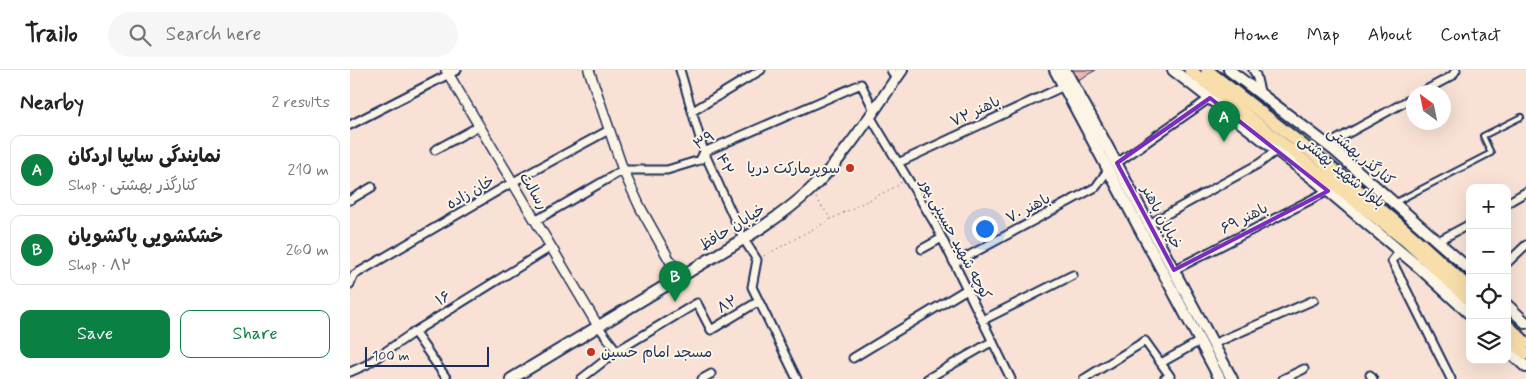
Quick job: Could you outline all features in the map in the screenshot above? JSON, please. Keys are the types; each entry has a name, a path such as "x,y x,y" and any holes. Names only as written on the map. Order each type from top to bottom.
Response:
{"main road":[{"name":"خیابان باهنر","path":"1055,70 1112,167 1149,224 1232,379"},
{"name":"خیابان باهنر","path":"1065,70 1220,379"},
{"path":"1174,70 1328,190 1466,310"},
{"name":"بلوار شهید بهشتی","path":"1190,70 1407,242 1466,297"},
{"name":"بلوار شهید بهشتی","path":"1207,70 1332,167 1439,259 1466,285"},
{"name":"کنارگذر بهشتی","path":"1229,70 1327,145 1466,266"},
{"name":"خیابان حافظ","path":"511,379 775,218 810,190 843,153 872,113 896,73"},
{"path":"1511,309 1526,323"},
{"path":"1511,329 1526,343"},
{"path":"1511,340 1526,354"},
{"path":"1511,353 1526,367"}],"street":[{"path":"590,70 622,170 640,207 679,277"},
{"name":"۴۲","path":"680,70 704,152 743,238 757,260"},
{"path":"693,111 761,70"},
{"path":"1253,70 1261,95"},
{"path":"1435,85 1452,76 1456,70"},
{"path":"350,125 450,72"},
{"name":"رسالت","path":"450,72 479,126 598,326"},
{"name":"۳۹","path":"622,170 667,170 700,160 704,152 861,84 872,113"},
{"name":"باهنر ۷۲","path":"898,162 1064,86"},
{"name":"باهنر ۷۰","path":"955,263 1096,187 1112,167 1210,98"},
{"path":"1327,145 1406,101"},
{"name":"کوچه شهید حسینی ‍پور","path":"872,113 942,238 1012,379"},
{"path":"435,150 479,126"},
{"name":"خان زاده","path":"350,284 354,275 513,182 609,130"},
{"path":"1149,224 1260,163 1277,150"},
{"path":"536,220 622,170"},
{"path":"350,200 372,187"},
{"name":"باهنر ۶۹","path":"1174,270 1328,190"},
{"path":"1511,201 1526,192"},
{"path":"1438,242 1466,226"},
{"path":"922,249 942,238"},
{"path":"1511,259 1526,245"},
{"name":"۱۶","path":"350,372 366,365 414,332 551,247"},
{"path":"1400,251 1392,261 1452,379"},
{"path":"757,260 752,287 797,379"},
{"path":"983,320 1073,275"},
{"path":"852,358 967,289"},
{"path":"1213,344 1314,300"},
{"name":"۸۲","path":"617,351 697,303 711,330 759,301"},
{"path":"581,379 617,351 598,326"},
{"path":"414,332 447,379"},
{"path":"1084,379 1145,340 1170,376 1164,379"},
{"path":"927,379 993,341"},
{"path":"1161,363 1200,341"},
{"path":"1283,379 1304,369"},
{"path":"590,372 594,379"},
{"path":"702,379 712,374"}],"lane":[{"path":"1394,203 1491,153 1483,136 1521,116"}],"path":[{"path":"757,260 831,219 899,185 906,176"},
{"path":"810,190 831,219"}],"highlighted area":[{"path":"1210,98 1328,191 1174,270 1117,163"}],"building":[{"path":"1073,70 1096,70 1078,80"}],"place":[{"name":"نمایندگی سایپا اردکان","path":"1224,142"},
{"name":"سوپرمارکت دریا","path":"850,168"},
{"name":"خشکشویی پاکشویان","path":"675,302"},
{"name":"مسجد امام حسین","path":"591,352"}]}
